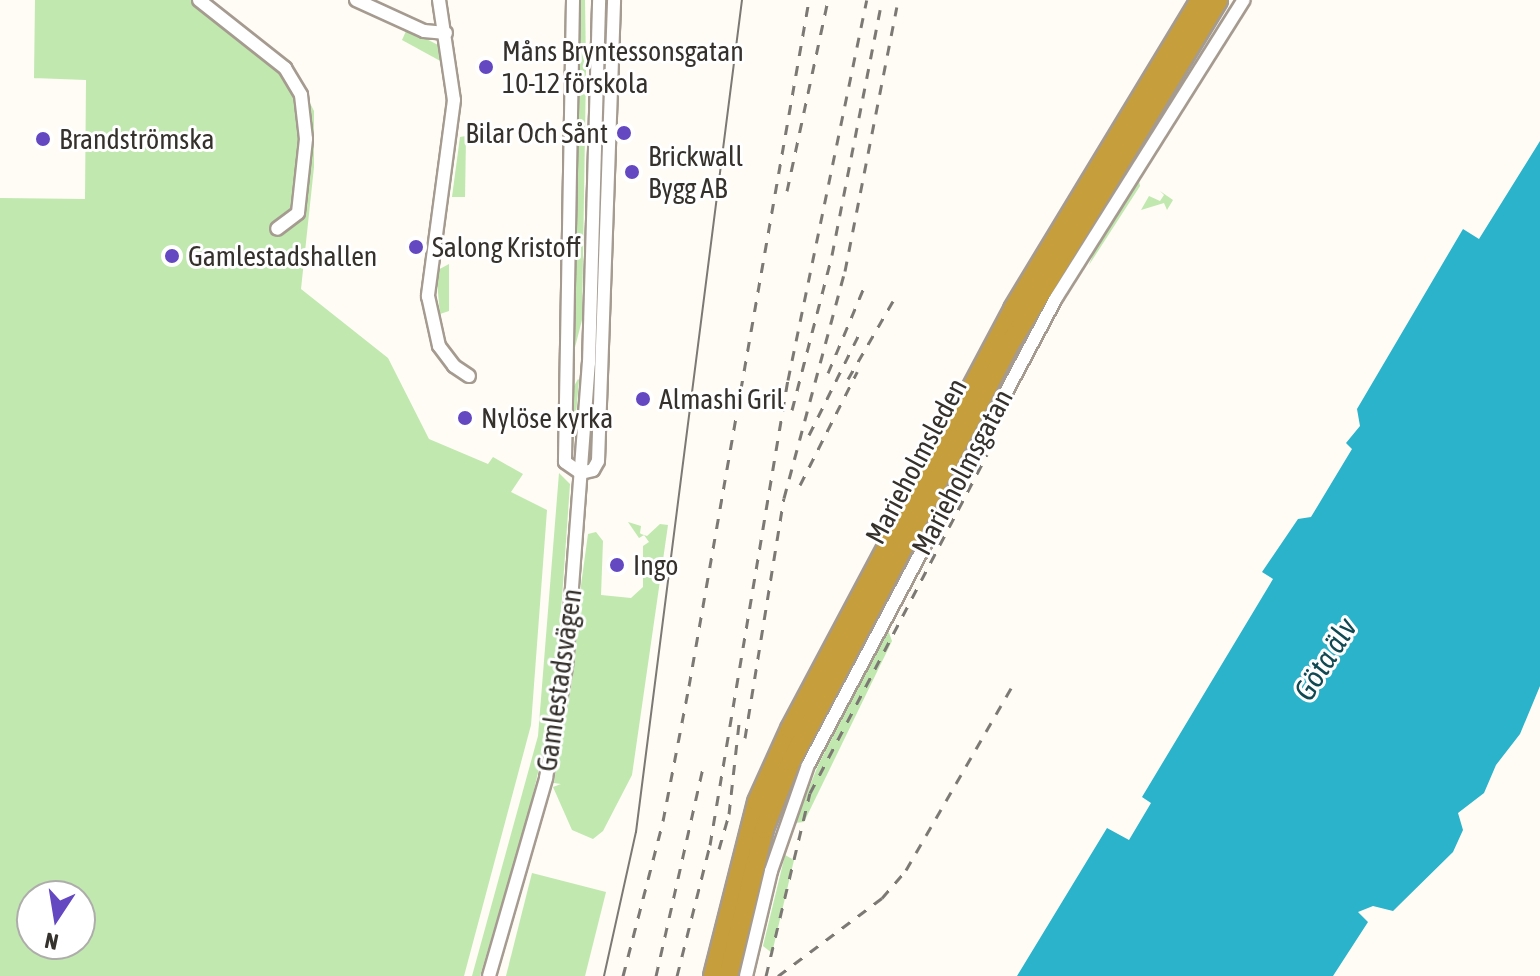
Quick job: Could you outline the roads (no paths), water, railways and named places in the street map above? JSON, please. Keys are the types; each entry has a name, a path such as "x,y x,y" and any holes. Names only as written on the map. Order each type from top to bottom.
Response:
{"highway":[{"name":"Marieholmsleden","path":"713,976 757,802 790,729 1013,309 1200,0"},
{"name":"Marieholmsleden","path":"728,976 764,829 797,749 1013,339 1218,0"}],"street":[{"path":"199,0 285,68 301,95 306,139 298,213 277,229"},
{"path":"356,0 424,31 446,33"},
{"path":"439,0 446,33 451,134 429,258 428,296 439,346 454,366 469,376"},
{"path":"573,0 565,462 581,473"},
{"name":"Gamlestadsvägen","path":"591,0 595,49"},
{"name":"Gamlestadsvägen","path":"489,976 555,743 589,363 595,49 599,0"},
{"name":"Gamlestadsvägen","path":"581,473 593,470 598,461 614,0"},
{"name":"Marieholmsgatan","path":"746,976 778,850 808,765 1056,298 1244,0"},
{"path":"566,383 589,363"}],"water":[{"name":"Göta älv","path":"1540,141 1540,686 1520,734 1496,765 1484,793 1458,813 1463,830 1453,852 1393,911 1373,906 1358,912 1368,922 1333,976 1017,976 1107,828 1129,840 1151,803 1142,797 1273,579 1262,572 1298,519 1311,517 1352,449 1346,443 1360,426 1357,409 1463,229 1479,239"}],"tram line":[{"path":"604,976 636,832 742,0"}],"railway":[{"path":"623,976 663,821 689,686 809,0"},
{"path":"787,191 828,0"},
{"path":"677,976 710,845 788,380 867,0"},
{"path":"792,410 832,255 882,0"},
{"path":"745,738 784,498 845,271 897,7"},
{"path":"828,373 865,285"},
{"path":"848,379 893,301"},
{"path":"809,435 862,328"},
{"path":"800,485 857,372"},
{"path":"766,976 810,793 987,455"},
{"path":"778,976 882,898 906,870 1015,681"},
{"path":"719,849 729,814 739,723"},
{"path":"656,976 703,768"}],"place":[{"name":"Måns Bryntessonsgatan 10-12 förskola","path":"486,67"},
{"name":"Bilar Och Sånt","path":"624,133"},
{"name":"Brandströmska","path":"43,139"},
{"name":"Brickwall Bygg AB","path":"632,172"},
{"name":"Salong Kristoff","path":"416,247"},
{"name":"Gamlestadshallen","path":"172,256"},
{"name":"Almashi Gril","path":"643,399"},
{"name":"Nylöse kyrka","path":"465,418"},
{"name":"Ingo","path":"617,565"}]}
